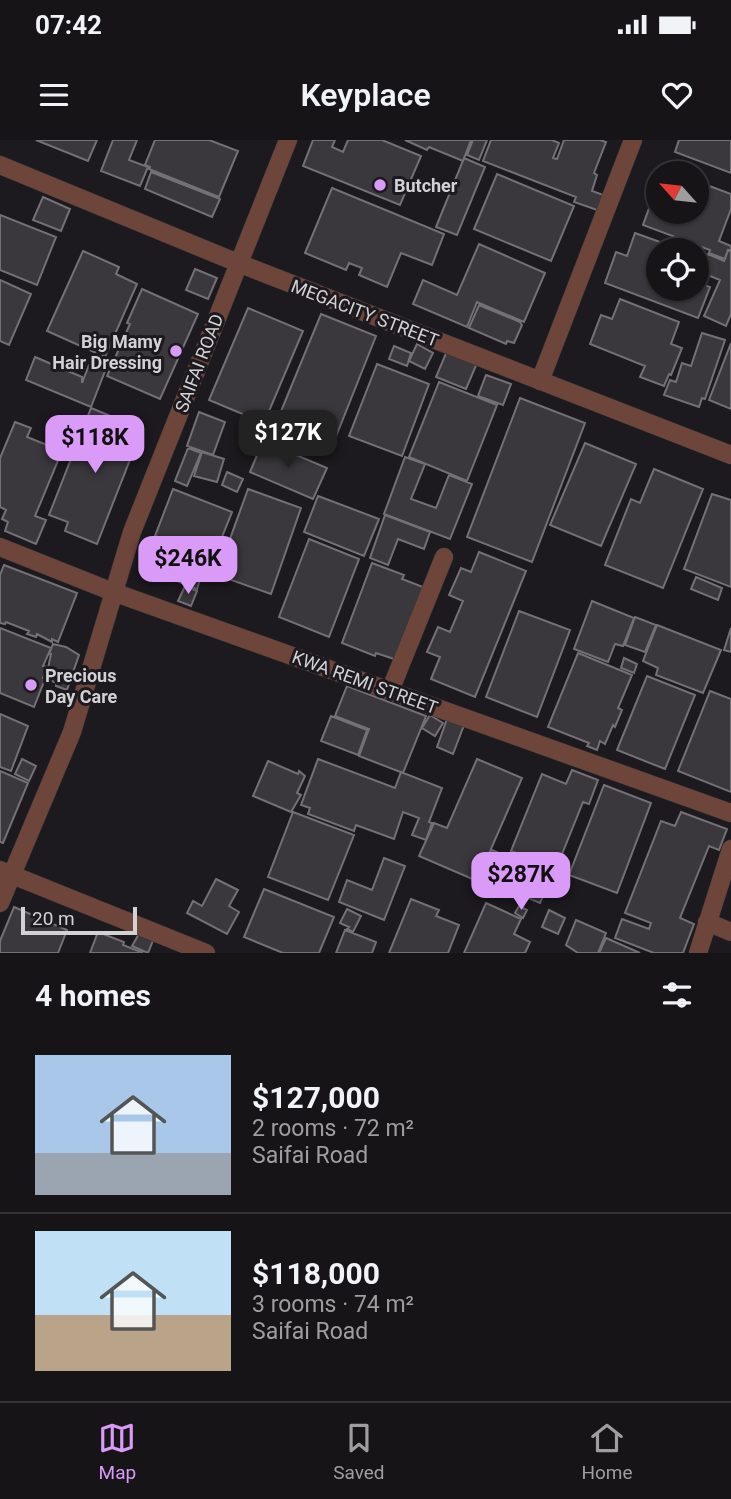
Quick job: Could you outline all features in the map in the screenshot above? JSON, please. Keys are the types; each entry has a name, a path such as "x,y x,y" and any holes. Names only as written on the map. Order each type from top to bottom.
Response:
{"street":[{"name":"SAIFAI ROAD","path":"0,903 7,872 72,732 132,532 288,140"},
{"path":"540,381 633,140"},
{"name":"MEGACITY STREET","path":"0,166 238,263 731,455"},
{"name":"KWA REMI STREET","path":"0,547 113,592 731,813"},
{"path":"390,691 444,557"},
{"path":"698,953 731,849"},
{"path":"7,872 206,953"},
{"path":"708,922 731,932"}],"building":[{"path":"36,140 97,140 88,161"},
{"path":"113,140 137,140 129,160 148,167 140,186 101,171"},
{"path":"155,140 209,140 238,151 219,197 149,169 150,167 145,165"},
{"name":"Butcher","path":"313,140 335,140 332,147 343,152 348,140 382,140 421,156 400,205 303,166"},
{"path":"405,140 471,140 463,161"},
{"path":"473,140 487,140 479,160 467,155"},
{"path":"491,140 552,140 559,143 553,158 557,159 564,140 606,142 594,173 597,175 592,191 606,196 600,211 574,202 576,197 483,161"},
{"path":"679,140 731,140 731,173 709,165 709,161 699,161 675,152"},
{"path":"464,158 485,167 457,235 436,227"},
{"path":"151,172 220,199 212,217 145,189"},
{"path":"497,174 574,206 551,261 474,229"},
{"path":"709,186 731,194 731,209 719,241 731,246 725,259 709,253 709,238 678,238 643,225 646,217 646,224 709,224"},
{"path":"332,188 444,234 432,265 401,253 387,287 359,275 362,268 349,263 346,270 305,253"},
{"path":"43,197 70,209 61,231 33,220"},
{"path":"0,215 56,237 37,285 0,270"},
{"path":"635,233 649,238 646,238 646,298 605,283 616,252 627,256"},
{"path":"479,244 545,273 524,322 477,302 467,327 413,304 423,280 457,295"},
{"path":"728,250 731,252 731,314 726,326 704,316 720,280 709,276 709,254 724,261"},
{"path":"83,251 119,267 116,274 137,284 105,357 47,331"},
{"path":"195,269 217,278 208,299 186,290"},
{"path":"0,280 31,294 9,345 0,341"},
{"path":"142,289 198,314 160,399 107,376"},
{"path":"620,299 679,322 671,344 682,348 664,386 640,377 645,366 590,344 601,315 612,319"},
{"path":"653,301 705,301 698,318"},
{"path":"479,305 520,322 522,325 514,343 507,341 506,344 469,328"},
{"path":"248,308 303,331 264,423 209,400"},
{"path":"321,314 376,336 333,444 277,421"},
{"path":"702,333 725,340 705,399 702,398 699,407 664,395 670,380 676,382 682,363 691,366"},
{"path":"731,343 731,409 709,400"},
{"path":"417,344 433,353 425,369 409,361"},
{"path":"394,346 411,353 407,366 389,359"},
{"path":"447,351 477,363 466,389 436,377"},
{"path":"35,357 82,377 82,383 89,365 105,371 91,407 26,380"},
{"path":"377,364 429,384 402,456 349,436"},
{"path":"486,375 511,384 503,405 478,396"},
{"path":"439,382 497,405 467,481 409,457"},
{"path":"520,398 585,423 532,562 467,537"},
{"path":"91,408 142,429 97,544 65,531 68,522 49,515"},
{"path":"199,412 225,422 213,455 187,446"},
{"path":"253,421 269,427 263,442 247,435"},
{"path":"15,422 31,428 27,437 62,451 35,516 46,520 36,544 5,531 8,522 2,519 6,510 0,507 0,458"},
{"path":"263,441 327,468 313,499 250,472"},
{"path":"585,443 636,464 601,546 550,525"},
{"path":"188,448 201,453 187,486 175,481"},
{"path":"202,452 224,459 217,482 194,476"},
{"path":"405,457 425,464 411,499 436,508 449,475 472,484 450,539 384,514"},
{"path":"654,469 703,489 663,588 605,565 631,499 640,503"},
{"path":"227,472 243,479 237,492 222,485"},
{"path":"173,489 232,512 205,579 201,577 197,589 148,570 161,538 155,536"},
{"path":"248,489 301,508 271,594 217,575"},
{"path":"712,494 731,500 731,587 684,569"},
{"path":"318,496 379,519 364,556 304,532"},
{"path":"385,515 430,532 424,549 398,539 388,565 370,558"},
{"path":"309,539 359,559 329,637 279,617"},
{"path":"479,552 526,571 475,697 431,679 440,657 427,652 438,627 450,632 463,601 449,595 461,568 471,572"},
{"path":"372,563 404,575 402,579 423,587 397,660 376,653 375,656 342,643"},
{"path":"4,565 77,593 58,642 52,639 52,642 37,634 36,637 27,634 29,631 6,622 0,623 0,575"},
{"path":"696,577 722,588 718,600 691,589"},
{"path":"185,586 197,591 191,606 178,601"},
{"path":"592,601 634,618 623,646 615,644 608,662 574,649"},
{"path":"519,611 570,630 537,717 486,697"},
{"path":"635,617 656,625 645,652 625,645"},
{"path":"657,625 721,650 703,693 656,675 658,668 643,661"},
{"path":"0,628 51,648 43,666 47,667 43,678 45,679 34,707 0,693"},
{"path":"731,628 731,652 724,650"},
{"path":"53,644 66,647 79,655 67,690 46,678"},
{"path":"578,653 632,675 618,708 622,710 615,727 613,725 605,744 600,741 597,750 587,746 589,743 548,727"},
{"path":"624,658 637,664 634,673 621,668"},
{"path":"647,676 695,695 665,769 617,750"},
{"path":"347,686 426,716 403,773 359,756 369,729 335,716"},
{"path":"710,691 731,699 731,792 678,771"},
{"path":"0,714 28,726 11,771 0,767"},
{"path":"430,715 443,723 435,736 422,728"},
{"path":"331,716 367,730 358,755 321,741"},
{"path":"447,719 464,725 453,754 437,747"},
{"path":"22,759 36,766 29,781 15,774"},
{"path":"318,759 395,788 401,772 442,788 429,822 432,823 426,840 412,835 419,818 403,812 394,839 356,825 354,831 308,814 310,808 301,805"},
{"path":"477,759 522,778 477,881 419,856 434,823 447,828"},
{"path":"268,761 298,774 299,771 305,776 297,793 301,795 291,812 253,796"},
{"path":"572,770 598,780 589,804 583,802 556,869 511,851 542,774 566,784"},
{"path":"0,771 28,783 3,843 0,842"},
{"path":"604,785 651,803 617,893 569,875"},
{"path":"293,812 354,835 328,900 268,877"},
{"path":"681,812 727,829 719,850 709,846 680,918 694,924 683,953 654,953 615,938 622,919 649,929 651,923 625,913 661,821 675,826"},
{"path":"492,850 552,876 540,903 480,878"},
{"path":"384,858 405,866 384,920 339,902 347,880 372,890"},
{"path":"216,879 238,890 229,906 239,912 227,934 187,913 193,901 202,906"},
{"path":"264,889 334,917 319,953 283,953 244,937"},
{"path":"411,899 439,910 436,916 459,925 448,953 389,953"},
{"path":"486,903 521,919 514,934 530,942 525,953 464,953"},
{"path":"519,906 527,910 523,918 515,913"},
{"path":"14,907 67,930 58,953 0,953 0,941"},
{"path":"347,909 361,916 353,932 340,923"},
{"path":"549,910 565,918 558,934 542,927"},
{"path":"576,920 606,933 598,953 578,953 566,945"},
{"path":"345,930 376,942 372,953 336,953"},
{"path":"98,932 124,942 123,945 143,953 90,953"},
{"path":"140,932 154,938 148,953 132,946"},
{"path":"606,938 640,953 599,953"}],"place":[{"name":"Butcher","path":"380,185"},
{"name":"Big Mamy Hair Dressing","path":"176,351"},
{"name":"Precious Day Care","path":"31,685"}]}
